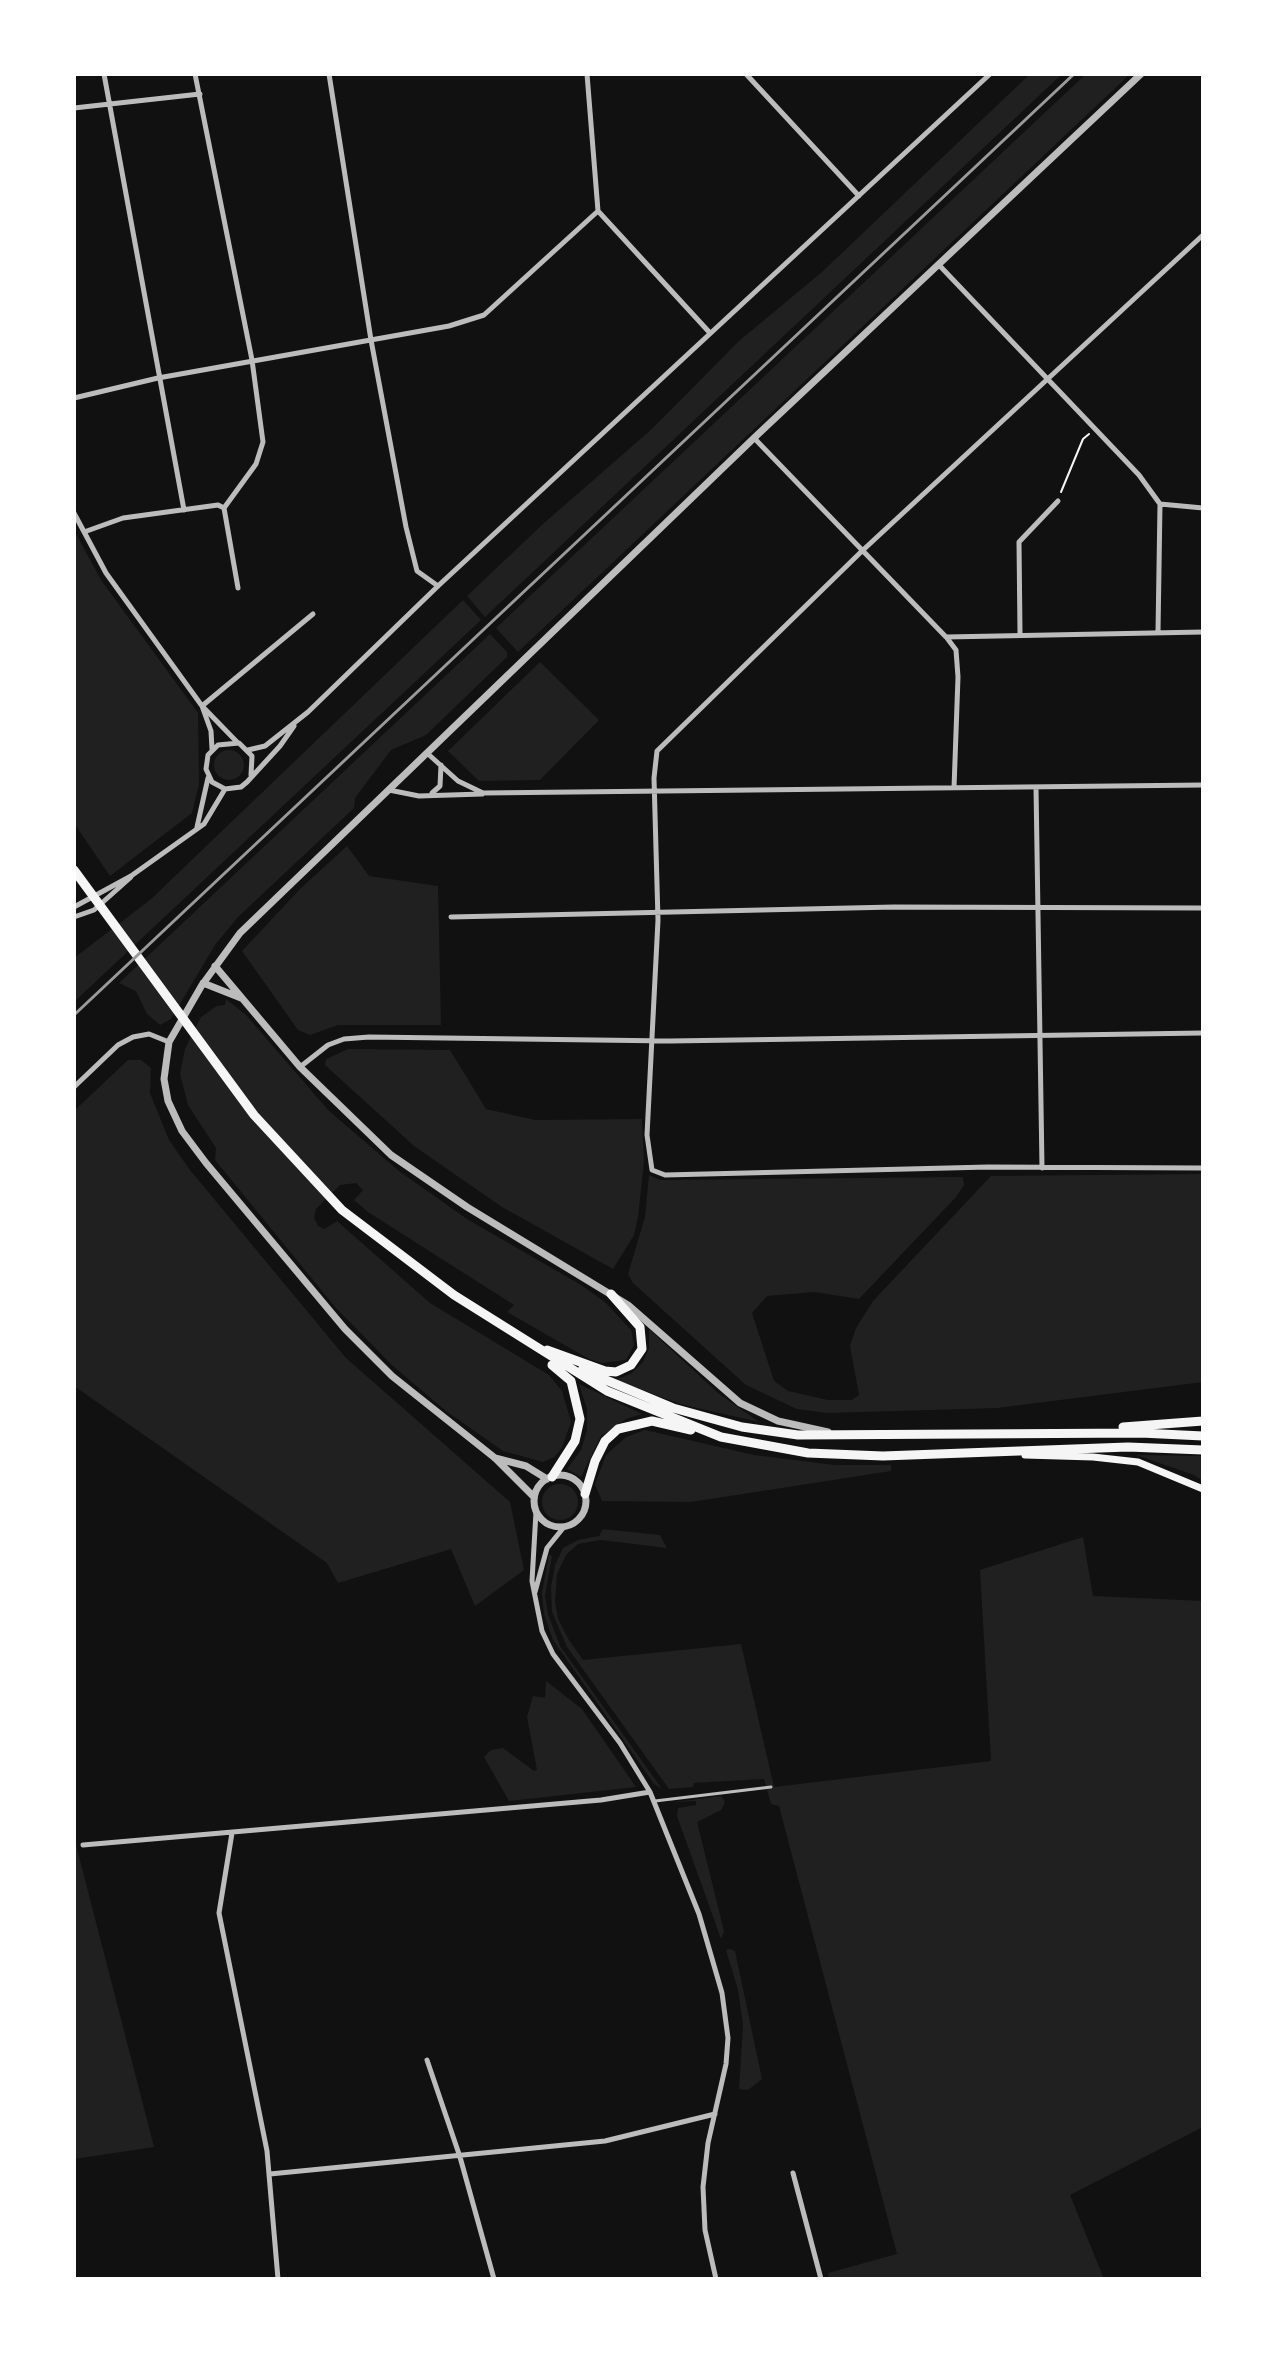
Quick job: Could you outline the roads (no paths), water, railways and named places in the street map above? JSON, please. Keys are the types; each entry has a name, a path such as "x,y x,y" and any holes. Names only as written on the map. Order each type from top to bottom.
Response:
{"highway":[{"path":"74,870 254,1115 342,1210 442,1287 607,1391 721,1437"},
{"path":"522,1339 578,1364 605,1371 624,1369 639,1356 643,1339 635,1319 611,1294"},
{"path":"522,1339 612,1385 673,1408 742,1427 798,1435 858,1437 1070,1433 1203,1436"},
{"path":"522,1339 571,1381 579,1403 580,1419 575,1441 549,1478"},
{"path":"585,1494 605,1441 618,1429 652,1421 765,1447 849,1456 987,1454 1128,1447 1203,1450"},
{"path":"1070,1433 1203,1421"}],"main road":[{"path":"987,1454 1093,1457 1138,1462 1203,1489"}],"street":[{"path":"104,74 184,510"},
{"path":"195,74 252,360 262,450 224,508 238,588"},
{"path":"329,74 371,340 417,571 438,586"},
{"path":"587,74 598,211 710,333"},
{"path":"746,74 859,196"},
{"path":"248,750 265,746 297,721 438,586 990,74"},
{"path":"716,2279 705,2230 703,2187 728,2038 722,1993 699,1914 650,1792 620,1743 553,1654 542,1631 535,1593 534,1497 495,1458 413,1393 345,1329 206,1163 182,1131 168,1101 164,1079 169,1042 203,983 240,933 754,438 1141,74"},
{"path":"74,108 200,94"},
{"path":"74,398 158,378 449,326 484,315 598,211"},
{"path":"1203,235 862,551 657,751 654,791 658,913 652,1041 649,1045 647,1135 652,1170 665,1175 1203,1168"},
{"path":"939,265 1139,475 1160,504 1158,632"},
{"path":"754,438 956,650 954,788"},
{"path":"1020,633 1019,542 1058,501"},
{"path":"1160,504 1203,508"},
{"path":"84,532 123,518 224,508"},
{"path":"74,513 106,573 202,706 248,750 253,762 251,775"},
{"path":"202,706 313,614"},
{"path":"946,637 1020,633 1203,632"},
{"path":"197,828 208,775 206,762 212,749 211,731 202,706"},
{"path":"208,775 225,789 241,787 280,746 297,721"},
{"path":"212,749 224,742 239,743"},
{"path":"426,752 464,785 483,793"},
{"path":"419,796 435,793 440,786 441,765"},
{"path":"387,789 419,796 1203,785"},
{"path":"1036,787 1042,1168"},
{"path":"74,907 131,876 204,824 225,789"},
{"path":"74,917 102,904 131,876"},
{"path":"451,917 894,907 1203,908"},
{"path":"215,966 300,1067 391,1155 467,1207 611,1294 650,1322 740,1403 795,1426 858,1437"},
{"path":"203,983 241,998"},
{"path":"300,1067 328,1045 356,1038 652,1041 1203,1033"},
{"path":"74,1087 118,1045 133,1037 149,1034 169,1042"},
{"path":"495,1458 526,1466 549,1478 568,1476 585,1494 581,1517 564,1527 547,1548 535,1593"},
{"path":"534,1497 549,1478"},
{"path":"536,1512 548,1524 564,1527"},
{"path":"83,1845 601,1800 650,1792"},
{"path":"232,1833 219,1913 270,2174 278,2279"},
{"path":"427,2060 460,2157 494,2279"},
{"path":"270,2174 605,2141 715,2114"},
{"path":"793,2173 821,2279"}],"lane":[{"path":"654,1801 771,1787"}],"railway":[{"path":"74,1015 1074,74"}]}
